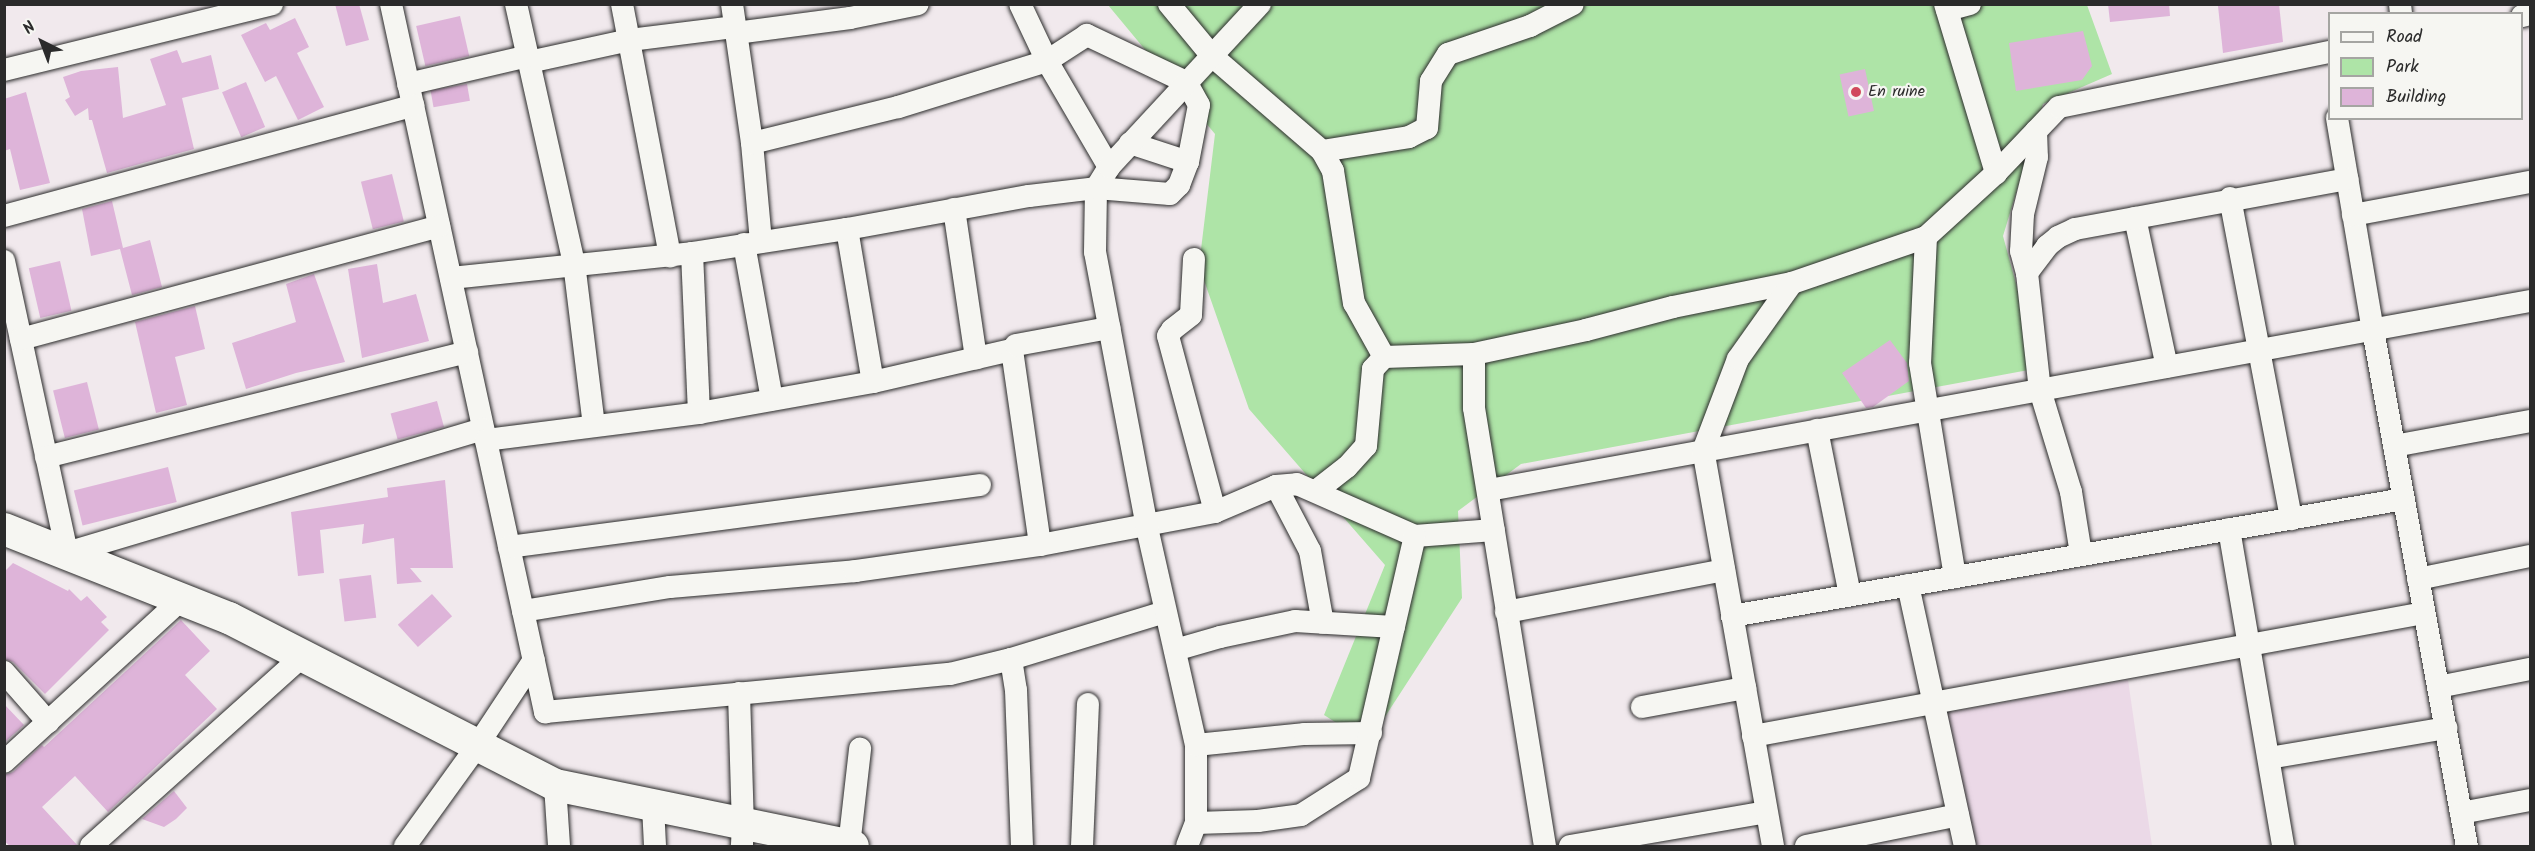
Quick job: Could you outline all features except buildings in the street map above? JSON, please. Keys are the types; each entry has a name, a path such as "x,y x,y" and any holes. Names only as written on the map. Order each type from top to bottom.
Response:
{"street":[{"path":"4,70 272,4"},
{"path":"391,4 545,712 950,674 1011,660 1165,612"},
{"path":"516,4 574,263 594,425"},
{"path":"622,4 681,254 699,413"},
{"path":"408,84 529,59 734,22 850,18 918,4"},
{"path":"1020,4 1047,61 1109,167"},
{"path":"1169,4 1212,56 1322,151 1334,171 1354,303 1384,357"},
{"path":"1187,846 1196,823 1196,745 1165,612 1095,252 1096,188 1109,167 1130,143 1260,4"},
{"path":"1322,151 1408,137 1427,128 1431,81 1448,54 1530,26 1573,4"},
{"path":"1970,4 1946,7 1996,173"},
{"path":"734,22 752,143 752,243 772,400"},
{"path":"451,278 574,263 681,254 1096,188 1170,194 1179,186 1188,162 1199,105 1186,82 1087,35 1047,61 898,107 752,143"},
{"path":"1316,491 1347,467 1366,446 1373,369 1384,357 1474,354 1586,330 1673,307 1792,283 1926,237 1996,173 2059,107 2328,59"},
{"path":"4,216 413,106"},
{"path":"2337,120 2465,846"},
{"path":"2036,131 2037,157 2020,231 2021,251 2027,273 2040,390 2071,492 2081,554"},
{"path":"1130,143 1188,162"},
{"path":"2027,273 2036,259 2058,237 2075,229 2230,198 2347,178"},
{"path":"2353,215 2530,182"},
{"path":"2230,198 2291,519"},
{"path":"954,209 976,358"},
{"path":"2135,218 2167,367"},
{"path":"21,339 439,226"},
{"path":"847,229 873,382"},
{"path":"1926,237 1920,363 1955,577"},
{"path":"1194,259 1191,315 1168,336 1215,512"},
{"path":"4,261 67,553"},
{"path":"1773,846 1703,451 1738,359 1792,283"},
{"path":"1489,490 2530,301"},
{"path":"67,553 485,435 699,413 873,382 1012,350 1016,345 1109,328"},
{"path":"1012,350 1040,545"},
{"path":"46,457 467,352"},
{"path":"1474,354 1474,408 1545,846"},
{"path":"2394,446 2530,421"},
{"path":"1817,430 1850,595"},
{"path":"523,611 670,587 855,571 1040,545 1148,527 1215,512 1276,486 1297,484 1414,536 1494,530"},
{"path":"509,547 980,485"},
{"path":"1276,486 1310,551 1323,623"},
{"path":"1732,616 2404,499"},
{"path":"2229,529 2283,846"},
{"path":"6,531 230,618 555,784 652,806 743,836 850,846 860,749"},
{"path":"1196,823 1258,821 1301,815 1359,778 1414,536"},
{"path":"2418,579 2530,556"},
{"path":"1506,612 1724,570"},
{"path":"1908,585 1965,846"},
{"path":"4,762 182,599"},
{"path":"1753,736 2424,614"},
{"path":"1175,650 1220,637 1294,621 1394,627"},
{"path":"91,846 303,656"},
{"path":"405,846 477,746 534,660"},
{"path":"1011,660 1017,712 1022,846"},
{"path":"2438,687 2530,669"},
{"path":"4,672 48,722"},
{"path":"1642,707 1745,688"},
{"path":"739,693 743,836"},
{"path":"1082,846 1088,704"},
{"path":"2269,758 2446,728"},
{"path":"1196,745 1305,734 1371,733"},
{"path":"555,784 559,846"},
{"path":"2461,813 2530,801"},
{"path":"652,806 655,846"},
{"path":"1570,846 1766,812"},
{"path":"1806,846 1958,815"}],"shaded area":[{"path":"2128,680 2152,846 1973,846 1945,713"}],"green space":[{"path":"1108,5 2087,5 2112,74 2043,104 2003,236 2039,368 1521,464 1458,511 1462,598 1368,743 1324,715 1385,565 1249,409 1199,266 1215,134"}],"place":[{"name":"En ruine","path":"1856,92"}]}
